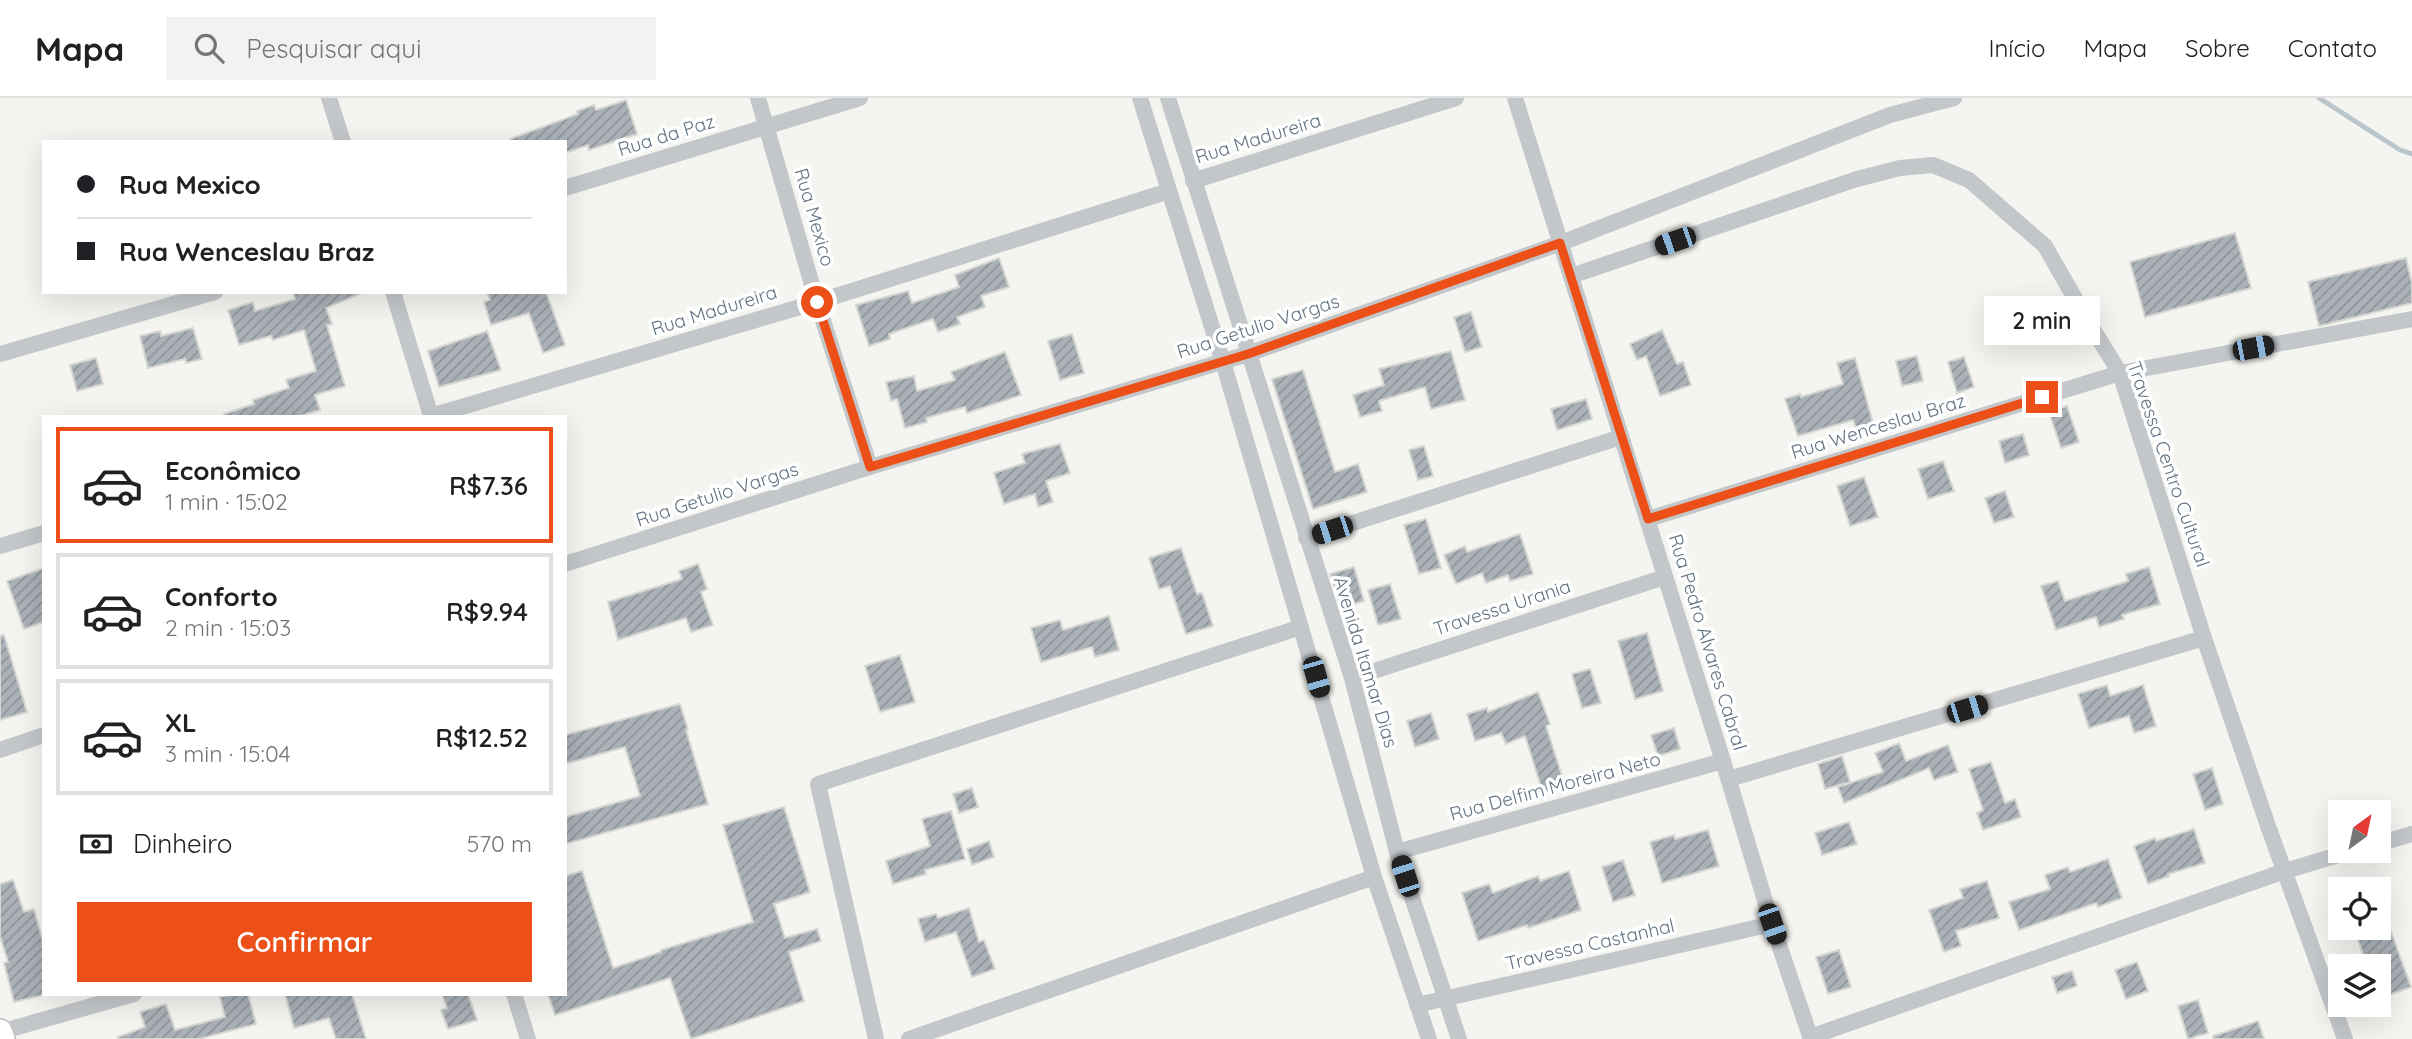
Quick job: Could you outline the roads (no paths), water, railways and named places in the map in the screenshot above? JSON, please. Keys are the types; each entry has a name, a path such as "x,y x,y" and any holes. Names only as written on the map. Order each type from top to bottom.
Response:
{"street":[{"path":"329,98 342,140"},
{"name":"Rua Mexico","path":"758,98 817,302 870,467"},
{"name":"Rua da Paz","path":"567,187 860,98"},
{"path":"1140,98 1223,362 1374,877 1429,1039"},
{"name":"Avenida Itamar Dias","path":"1168,98 1352,678 1397,852 1459,1039"},
{"name":"Rua Madureira","path":"1193,181 1456,98"},
{"name":"Rua Pedro Alvares Cabral","path":"1515,98 1772,924 1810,1038"},
{"path":"1885,98 1890,115"},
{"name":"Rua Getulio Vargas","path":"567,564 870,467 1248,354 1560,243 1890,115 1954,98"},
{"name":"Travessa Centro Cultural","path":"1571,276 1857,179 1900,168 1933,165 1969,180 2045,246 2120,373 2204,638 2345,1039"},
{"name":"Rua Madureira","path":"434,415 817,302 1169,191"},
{"path":"0,354 208,294"},
{"path":"394,294 431,415"},
{"name":"Rua Wenceslau Braz","path":"1648,519 2120,373 2412,319"},
{"path":"1306,538 1621,437"},
{"path":"0,546 42,534"},
{"name":"Travessa Urania","path":"1352,678 1665,577"},
{"path":"876,1039 818,784 1301,627"},
{"path":"1729,779 2204,638"},
{"path":"0,750 42,736"},
{"name":"Rua Delfim Moreira Neto","path":"1397,852 1723,761"},
{"path":"2391,840 2412,834"},
{"path":"1810,1038 2328,858"},
{"path":"909,1039 1374,877"},
{"name":"Travessa Castanhal","path":"1417,1005 1772,924"},
{"path":"2,1039 0,1032 127,996"},
{"path":"515,996 528,1039"}],"waterway":[{"path":"2319,98 2400,150 2412,154"}]}
